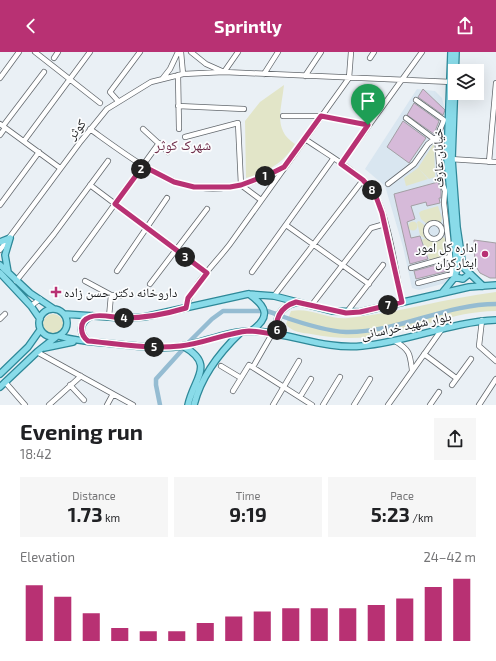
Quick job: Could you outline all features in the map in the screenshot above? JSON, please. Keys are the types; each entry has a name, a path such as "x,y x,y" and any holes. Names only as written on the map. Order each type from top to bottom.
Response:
{"main road":[{"name":"خیابان عارف","path":"451,52 451,64"},
{"name":"خیابان عارف","path":"454,64 456,52"},
{"name":"خیابان عارف","path":"451,100 447,229 459,263"},
{"name":"خیابان عارف","path":"449,159 459,263"},
{"path":"0,242 10,238"},
{"path":"8,272 5,255 10,238"},
{"path":"459,263 483,286"},
{"path":"442,293 455,277 459,263"},
{"path":"0,265 16,281 54,309 64,314 67,321 67,328 58,337 37,352 2,384"},
{"path":"0,272 31,306 40,319 40,330 28,347 0,374"},
{"path":"455,277 462,279 469,274"},
{"name":"بلوار شهید خراسانی","path":"64,314 110,317 144,317 186,308 226,297 248,294 274,296 311,306 346,313 360,312 442,293 496,285"},
{"path":"248,294 262,305 265,314 262,321 251,331"},
{"path":"279,335 277,329 277,317 284,307 296,302"},
{"path":"40,319 47,311 54,309"},
{"path":"88,341 84,338 81,327 83,322 92,316"},
{"name":"بلوار شهید خراسانی","path":"58,337 81,341 143,347 183,346 251,331 344,347 362,346 395,340 482,320 496,320"},
{"path":"40,330 45,335 58,337"},
{"path":"194,405 199,388 215,362 224,350 242,332"},
{"path":"37,352 56,344 81,341"},
{"path":"183,346 196,354 201,363 200,374 191,393 188,405"}],"street":[{"path":"0,78 19,52"},
{"path":"34,52 100,103"},
{"path":"54,58 58,52"},
{"path":"24,141 90,52"},
{"path":"118,101 110,92 140,52"},
{"path":"163,78 170,69 178,52"},
{"path":"179,129 178,106 181,74 181,52"},
{"path":"191,52 206,64 224,72 238,52"},
{"path":"264,74 278,52"},
{"path":"305,76 321,52"},
{"path":"186,308 188,298 261,200 348,78 351,52"},
{"path":"370,58 374,52"},
{"path":"341,164 422,52"},
{"path":"0,135 3,126 44,72"},
{"name":"کوثر","path":"0,250 90,129 108,109 118,101 151,82 181,74 224,72 448,82"},
{"path":"489,162 494,130 496,83"},
{"path":"388,184 414,164 428,144 436,138 444,120 416,100"},
{"path":"178,106 244,109"},
{"path":"283,116 321,116 368,125"},
{"path":"406,118 436,138"},
{"path":"185,137 238,123 241,185"},
{"path":"3,126 60,168"},
{"path":"90,129 143,166 174,182 194,187 230,187 241,185 284,167"},
{"path":"143,129 168,152"},
{"path":"304,138 363,180 375,194 385,224 402,302"},
{"path":"418,284 452,274 444,203 445,191 440,176 436,138"},
{"path":"75,259 159,143"},
{"path":"0,205 39,152"},
{"path":"252,272 333,158"},
{"path":"449,159 496,162"},
{"path":"16,281 108,161"},
{"path":"274,296 363,180"},
{"path":"90,185 207,273"},
{"path":"241,185 261,200"},
{"path":"117,271 167,198"},
{"path":"150,284 207,209"},
{"path":"286,224 369,284"},
{"path":"311,306 371,228 385,224"},
{"path":"411,268 450,257"},
{"path":"346,313 383,266"},
{"path":"84,281 111,295 122,296"},
{"path":"110,317 111,295"},
{"path":"31,306 40,299"},
{"path":"0,319 5,314"},
{"path":"482,320 479,346 496,361"},
{"path":"388,405 442,329"},
{"path":"252,367 272,334"},
{"path":"395,340 405,347 410,354 412,370"},
{"path":"37,352 133,405"},
{"path":"424,354 456,378"},
{"path":"452,384 471,359"},
{"path":"273,405 299,361"},
{"path":"234,391 249,365 312,405"},
{"path":"221,366 242,378"},
{"path":"49,405 81,376"},
{"path":"323,405 340,377"},
{"path":"354,405 370,378"},
{"path":"300,397 310,379"},
{"path":"479,405 496,379"},
{"path":"2,384 25,405"},
{"path":"70,385 84,400"},
{"path":"430,405 439,392"},
{"path":"107,405 113,394"}],"shaded area":[{"path":"417,89 435,91 442,98 445,111 447,212 455,267 450,282 419,290 412,288 403,247 385,186 365,169"}],"green space":[{"path":"284,85 280,118 281,125 283,132 295,144 291,151 280,162 268,170 246,178 245,121 260,102"},
{"path":"434,143 435,177 429,179 418,168"},
{"path":"418,168 428,179 406,186 404,178"},
{"path":"438,206 442,218 441,223 432,222 428,225 421,219 419,213"},
{"path":"419,221 427,227 428,236 424,238 420,235 417,222"},
{"path":"411,222 415,222 417,226 415,230 411,230 409,228 409,224"},
{"path":"429,236 435,239 443,237 446,239 448,254 430,261 422,240"},
{"path":"496,292 496,311 464,314 401,331 369,337 333,337 297,332 288,327 286,324 291,311 298,310 334,317 348,318 385,313"},
{"path":"53,314 60,317 63,324 60,331 53,334 46,331 43,324 46,317"}],"building":[{"path":"423,89 445,110 443,115 418,97"},
{"path":"414,103 439,121 434,134 407,115"},
{"path":"403,121 426,138 409,163 387,147"},
{"path":"438,182 441,191 441,198 439,198 440,203 427,206 426,202 411,206 415,219 407,222 411,238 420,236 428,259 410,264 394,194"},
{"name":"اداره کل امور ایثارکران","path":"474,240 496,243 496,278 490,278 480,273 475,265"},
{"path":"447,262 448,271 416,279 414,271"}],"waterway":[{"path":"281,316 330,330 346,332 365,331 402,324 440,313 477,305 496,304"},
{"path":"189,342 212,319 223,311 262,311"},
{"path":"267,311 276,314"},
{"path":"160,405 156,379 184,348"}],"place":[{"name":"اداره کل امور ایثارکران","path":"485,254"},
{"name":"داروخانه دکتر حسن زاده","path":"56,292"}],"district":[{"name":"شهرک کوثر","path":"183,144"}],"route":[{"path":"321,116 368,125 341,164 363,180 375,194 382,213 402,302 360,312 346,313 296,302 284,307 277,317 276,323 279,335 251,331 212,338 183,346 143,347 88,341 84,338 81,327 87,318 92,316 124,318 144,317 186,308 188,298 207,273 115,204 143,166 174,182 194,187 230,187 241,185 252,182 284,167 321,116"}]}
